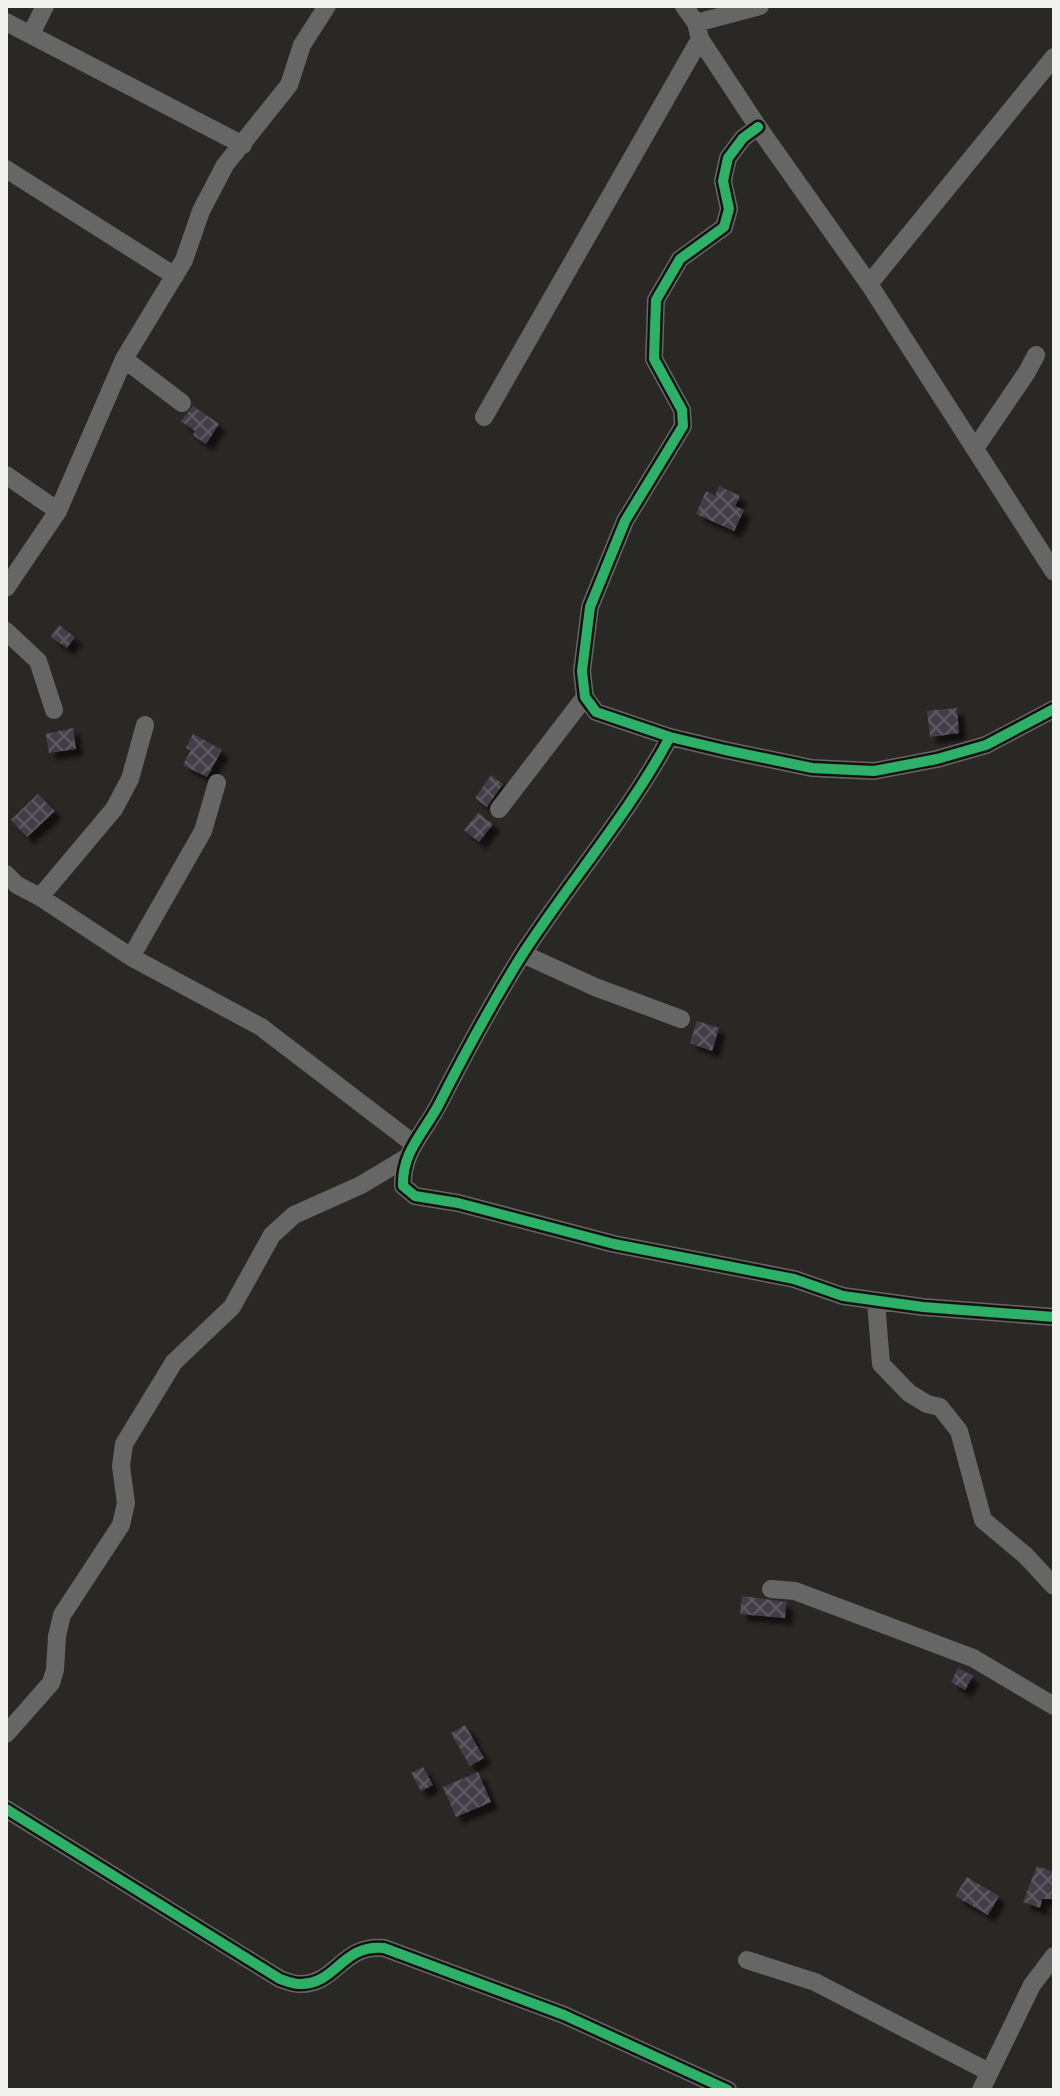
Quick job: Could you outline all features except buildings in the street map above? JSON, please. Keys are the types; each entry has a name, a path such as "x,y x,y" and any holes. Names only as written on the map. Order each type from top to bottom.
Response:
{"street":[{"path":"31,34 45,6"},
{"path":"6,588 58,511 124,359 184,260 201,211 225,165 289,85 302,45 327,6"},
{"path":"684,6 758,127 869,284 1054,572"},
{"path":"484,417 698,31 760,6"},
{"path":"6,22 243,145"},
{"path":"869,284 1054,57"},
{"path":"758,127 743,138 728,158 723,181 729,209 724,227 680,259 656,300 654,359 682,410 683,426 625,521 590,607 582,671 585,697 596,712 670,737 812,768 874,771 937,759 986,745 1054,709"},
{"path":"6,169 175,276"},
{"path":"976,447 1036,355"},
{"path":"124,359 182,403"},
{"path":"6,475 58,511"},
{"path":"6,631 38,661 54,710"},
{"path":"499,809 585,697"},
{"path":"40,897 114,809 130,779 145,725"},
{"path":"6,1734 51,1683 62,1615 121,1525 126,1503 121,1466 124,1444 174,1362 232,1307 272,1235 294,1215 361,1185 410,1151 427,1127 475,1035 523,954 650,774 670,737"},
{"path":"131,957 203,831 217,783"},
{"path":"6,874 17,885 131,957 261,1027 410,1151"},
{"path":"523,954 595,987 681,1019"},
{"path":"410,1151 403,1186 415,1196 458,1203 614,1244 794,1279 843,1296 876,1302 1054,1317"},
{"path":"876,1302 881,1364 909,1393 927,1404 940,1407 959,1431 983,1520 1025,1555 1054,1586"},
{"path":"771,1589 795,1591 973,1658 1054,1706"},
{"path":"6,1809 280,1979 300,1984 323,1979 358,1950 384,1948 564,2015 728,2090"},
{"path":"981,2090 1032,1985 1054,1956"},
{"path":"747,1960 815,1982 989,2072"}],"cycle path":[{"path":"758,127 743,138 728,158 723,181 729,209 724,227 680,259 656,300 654,359 682,410 683,426 625,521 590,607 582,671 585,697 596,712 670,737 812,768 874,771 937,759 986,745 1054,709"},
{"path":"670,737 636,794 511,973 410,1152 403,1186 415,1196 458,1203 614,1244 794,1279 843,1296 923,1307 1054,1317"},
{"path":"6,1809 280,1979 297,1984 312,1983 358,1952 384,1948 564,2015 728,2090"}]}
